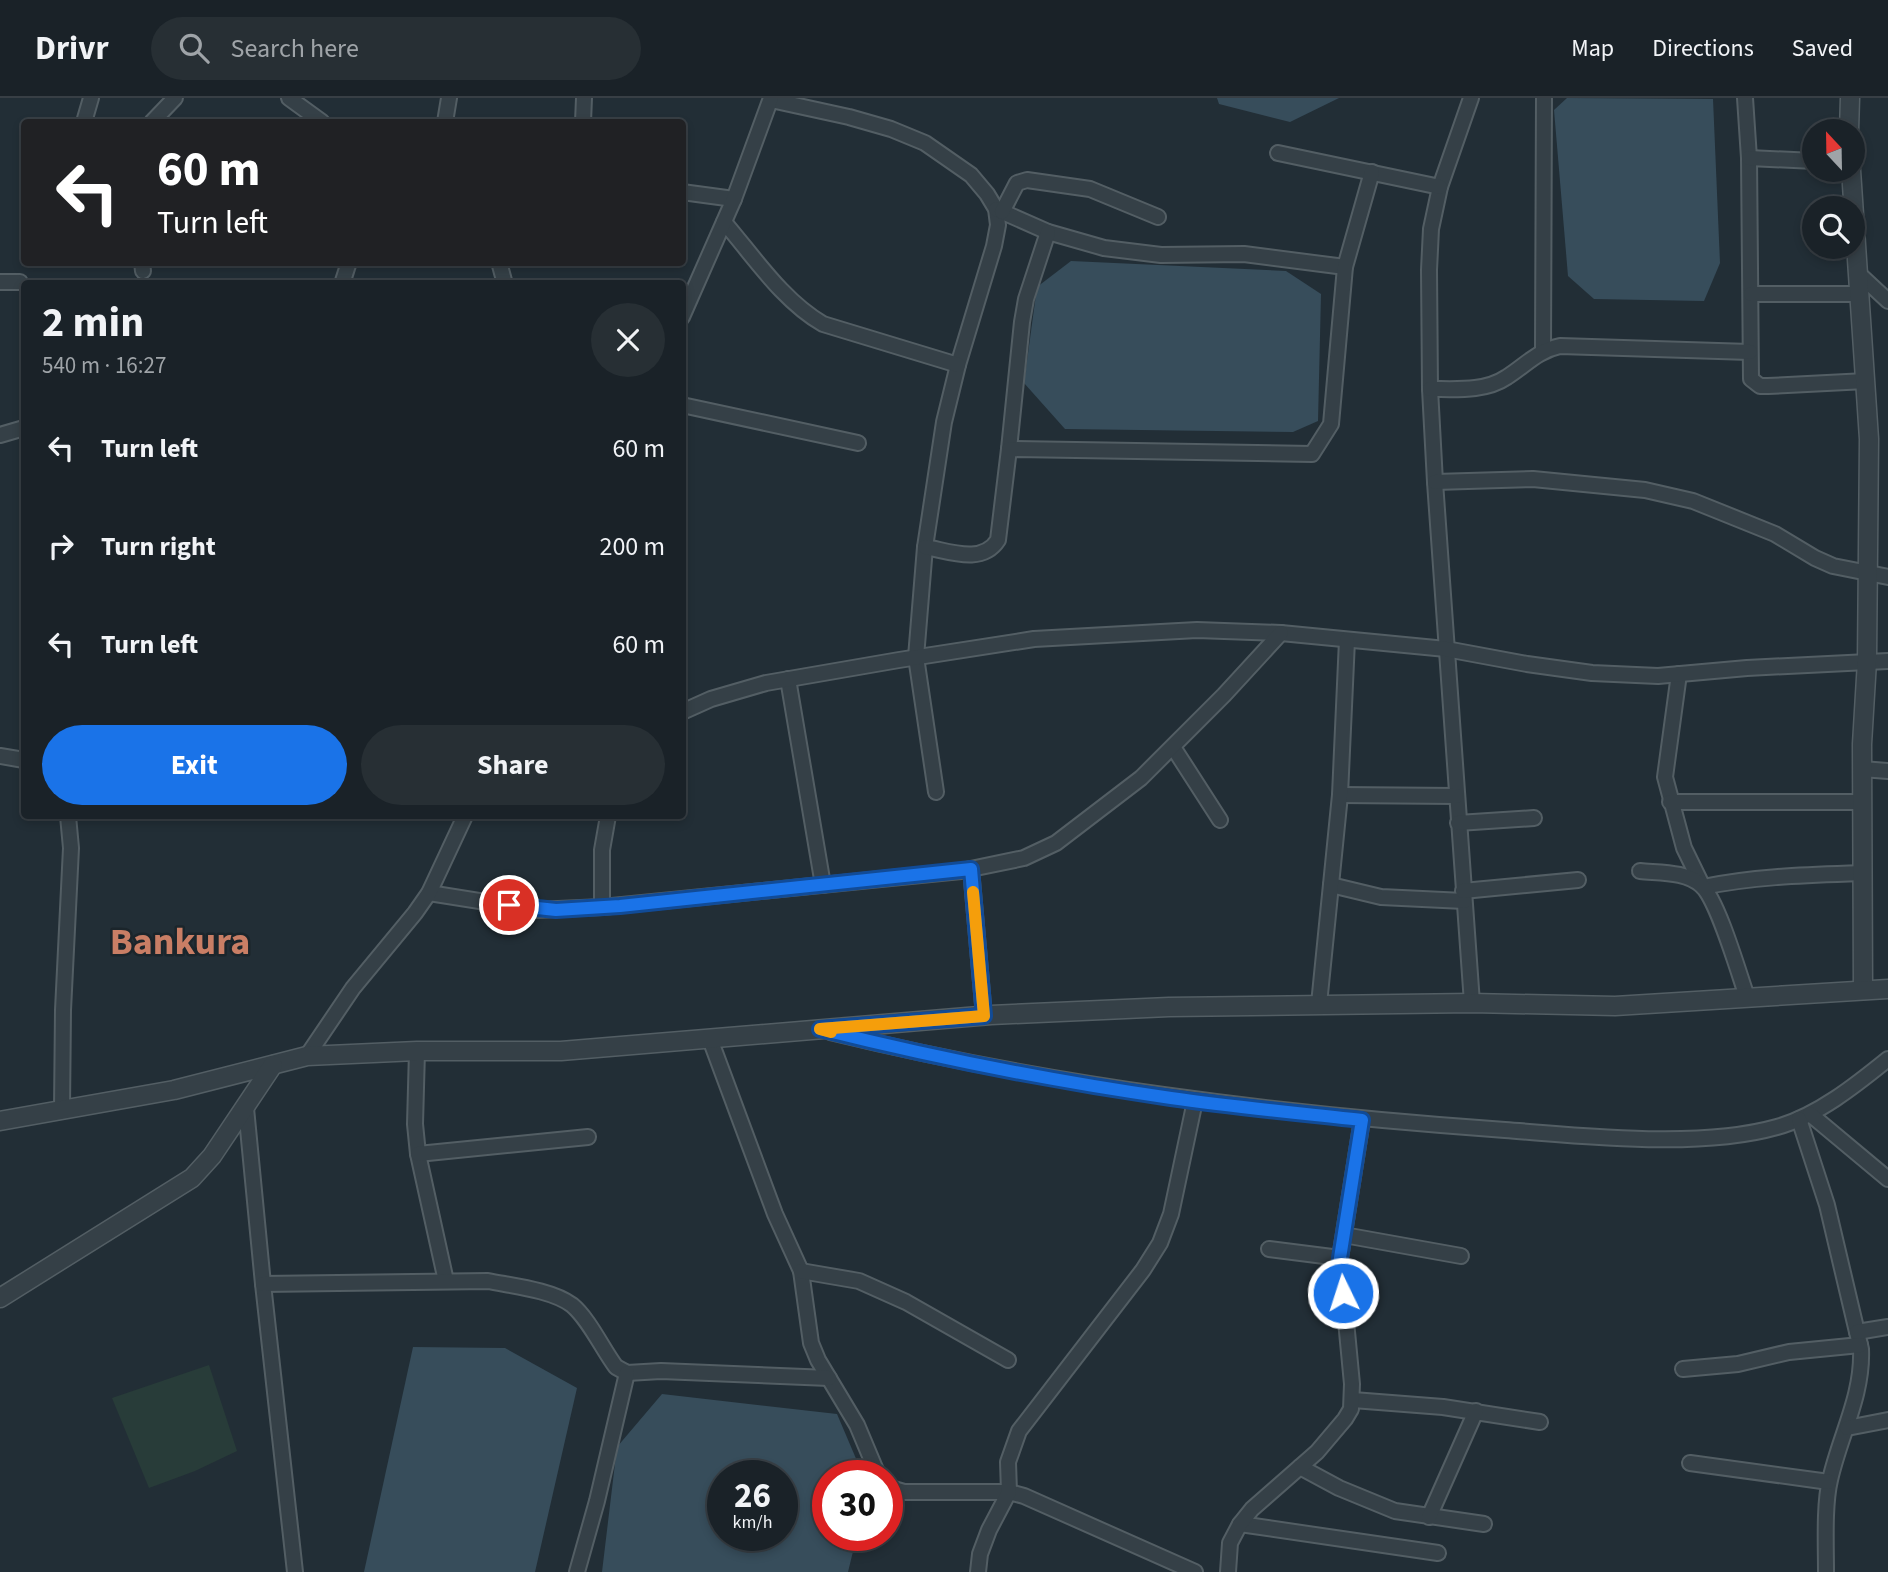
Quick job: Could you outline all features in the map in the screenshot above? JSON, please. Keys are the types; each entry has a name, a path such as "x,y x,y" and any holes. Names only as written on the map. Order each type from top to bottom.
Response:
{"street":[{"path":"85,119 91,98"},
{"path":"155,119 175,98"},
{"path":"289,98 318,119"},
{"path":"445,119 449,98"},
{"path":"583,119 584,98"},
{"path":"1471,98 1440,187 1431,229 1429,270 1430,388 1435,482 1472,1003"},
{"path":"1543,350 1544,98"},
{"path":"1745,98 1749,158 1750,375 1760,386 1866,382"},
{"path":"1849,119 1850,98"},
{"path":"686,308 734,199 771,99 891,129 925,143 971,175 999,210 1048,232 1104,248 1134,252 1161,255 1244,254 1345,267"},
{"path":"1278,153 1440,187"},
{"path":"1749,158 1802,160"},
{"path":"1009,449 1312,454 1331,424 1345,267 1372,172"},
{"path":"936,792 916,657 925,547 944,422 958,365 994,246 999,210 1017,183 1027,180 1104,193 1158,217"},
{"path":"1852,182 1869,439 1867,661 1862,769 1863,990"},
{"path":"686,193 734,199"},
{"path":"724,222 808,316 823,324 958,365"},
{"path":"925,547 974,555 994,547 998,540 1021,322 1048,232"},
{"path":"1859,274 1888,301"},
{"path":"0,282 20,282"},
{"path":"1751,294 1860,294"},
{"path":"1430,388 1469,388 1493,384 1506,379 1543,350 1568,345 1751,352"},
{"path":"686,406 858,443"},
{"path":"0,435 21,429"},
{"path":"1435,482 1533,479 1656,493 1693,501 1776,534 1833,566 1888,577"},
{"path":"686,710 711,699 788,679 916,657 1034,639 1197,630 1281,633 1446,649 1592,673 1658,676 1888,661"},
{"path":"429,893 536,909 602,907 971,869 1024,858 1056,843 1141,778 1281,633"},
{"path":"1319,1004 1340,795 1347,640"},
{"path":"1679,674 1665,777 1670,802 1684,848 1719,918 1747,997"},
{"path":"788,679 823,885"},
{"path":"1173,747 1220,820"},
{"path":"0,756 21,760"},
{"path":"1862,769 1888,771"},
{"path":"1340,795 1456,796"},
{"path":"1670,802 1862,802"},
{"path":"1458,823 1534,818"},
{"path":"62,1109 63,1010 71,848 68,819"},
{"path":"307,1056 353,988 429,893 464,819"},
{"path":"602,907 602,850 607,819"},
{"path":"971,869 984,1016"},
{"path":"1640,872 1678,875 1703,887 1789,875 1863,873"},
{"path":"1331,885 1381,897 1463,896 1578,880"},
{"path":"0,1121 174,1090 307,1056 417,1051 561,1051 984,1016 1168,1007 1472,1003 1615,1006 1888,989"},
{"path":"820,1029 928,1056 1010,1072 1195,1101 1362,1120 1565,1134 1679,1138 1754,1133 1804,1116 1888,1059"},
{"path":"710,1039 775,1214 801,1271 811,1343 857,1425 872,1460"},
{"path":"417,1051 415,1124 418,1154 446,1281"},
{"path":"0,1298 192,1178 212,1156 273,1065"},
{"path":"978,1572 980,1555 989,1530 1009,1492 1008,1462 1019,1431 1143,1270 1160,1243 1171,1214 1195,1101"},
{"path":"246,1108 295,1572"},
{"path":"1804,1116 1888,1179"},
{"path":"1804,1116 1859,1339 1860,1374 1847,1428 1829,1482 1826,1572"},
{"path":"1228,1572 1230,1544 1240,1524 1252,1509 1317,1452 1345,1419 1353,1399 1340,1258 1362,1120"},
{"path":"418,1154 588,1137"},
{"path":"1344,1235 1461,1256"},
{"path":"1269,1249 1340,1258"},
{"path":"801,1271 859,1281 906,1302 1008,1360"},
{"path":"263,1284 488,1281 560,1298 573,1306 617,1367 627,1373 661,1371 829,1378"},
{"path":"1684,1369 1738,1364 1859,1339 1888,1326"},
{"path":"577,1572 627,1373"},
{"path":"1353,1399 1476,1412 1540,1422"},
{"path":"1429,1517 1476,1412"},
{"path":"1847,1428 1888,1420"},
{"path":"1690,1463 1829,1482"},
{"path":"1300,1467 1374,1504 1406,1514 1484,1524"},
{"path":"903,1492 1009,1492 1024,1496 1195,1572"},
{"path":"1240,1524 1438,1553"}],"green space":[{"path":"209,1365 237,1451 195,1471 149,1488 112,1398"}],"water":[{"path":"1217,98 1339,98 1290,122 1219,104"},
{"path":"1567,98 1713,99 1720,263 1704,301 1594,299 1568,276 1554,110"},
{"path":"1071,261 1286,271 1321,294 1318,421 1293,432 1065,429 1024,383 1037,287"},
{"path":"413,1347 505,1348 577,1388 535,1572 364,1572"},
{"path":"662,1394 837,1414 857,1460 812,1460 812,1551 853,1551 848,1572 602,1572 617,1447"}],"slow traffic":[{"path":"831,1032 820,1029 984,1016 973,892"}],"district":[{"name":"Bankura","path":"180,941"}],"route":[{"path":"509,905 556,910 620,906 971,869 984,1016 820,1029 928,1056 1037,1077 1173,1098 1362,1120 1340,1258 1343,1293"}]}
